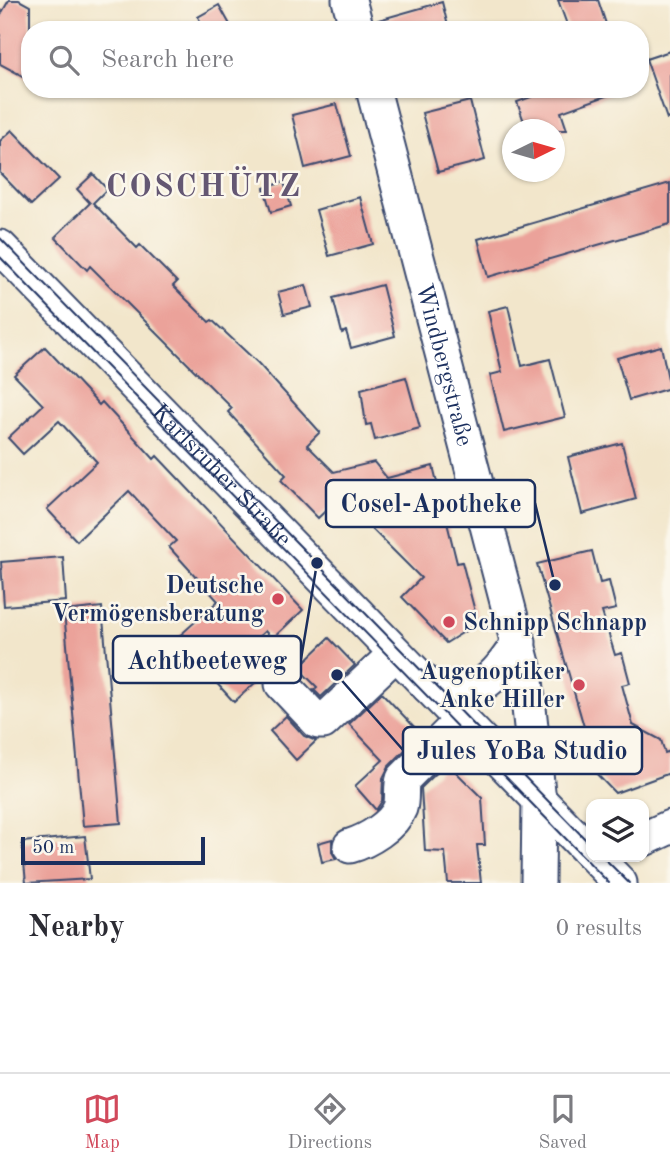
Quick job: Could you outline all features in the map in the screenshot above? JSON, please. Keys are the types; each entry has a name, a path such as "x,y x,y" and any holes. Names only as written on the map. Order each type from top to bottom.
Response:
{"street":[{"path":"349,0 355,21"},
{"name":"Windbergstraße","path":"375,98 519,642 529,689 539,801 538,883"},
{"name":"Karlsruher Straße","path":"0,247 586,848"},
{"path":"428,686 444,692 464,693 480,687 493,678 519,642"},
{"path":"282,684 318,722 323,722 395,654"},
{"path":"350,846 367,840 396,817 401,801 402,779 461,722"},
{"name":"Karlsruher Straße","path":"600,862 620,883"},
{"path":"628,862 627,867 639,883"}],"building":[{"path":"9,0 19,0 30,6 30,21 21,21 21,75 0,64 0,16"},
{"path":"558,0 598,0 605,21 566,21"},
{"path":"442,2 447,21 375,21"},
{"path":"219,5 228,21 200,21 198,17"},
{"path":"670,51 670,118 667,119 649,68 649,58"},
{"path":"528,98 600,98 561,112 563,119 523,119 517,102"},
{"path":"470,101 485,160 438,172 422,113"},
{"path":"337,104 351,156 305,168 292,115"},
{"path":"12,130 59,179 31,205 0,173 0,141"},
{"path":"93,174 107,189 93,203 137,248 140,245 177,282 173,286 209,322 212,320 258,363 320,432 307,445 334,472 374,462 387,478 433,466 457,563 462,562 478,623 446,643 402,597 421,578 340,497 318,518 281,480 286,475 228,412 232,408 90,266 87,270 55,237 90,203 77,189"},
{"path":"284,182 291,206 271,212 264,188"},
{"path":"670,183 670,224 488,277 478,239"},
{"path":"360,197 373,244 329,256 316,210"},
{"path":"306,285 312,307 284,314 278,292"},
{"path":"382,285 395,336 351,348 346,331 342,333 333,298"},
{"path":"508,306 522,366 550,359 565,417 504,432 490,375 502,372 488,311"},
{"path":"661,346 670,388 629,400 617,358"},
{"path":"45,347 99,405 102,402 154,459 157,456 303,610 272,639 265,631 235,658 256,682 234,702 176,639 218,601 169,547 176,541 129,491 77,541 47,509 97,462 59,421 23,454 8,438 43,405 14,375"},
{"path":"406,377 420,428 375,440 371,424 366,425 361,389"},
{"path":"622,443 636,499 582,514 568,457"},
{"path":"592,551 600,583 609,581 616,609 602,612 615,655 622,653 630,683 622,685 633,725 661,740 665,753 670,751 670,773 615,793 589,766 584,745 589,744 537,564"},
{"path":"63,557 66,601 4,606 1,562"},
{"path":"102,607 121,823 83,826 64,611"},
{"path":"329,638 355,665 321,697 314,690 317,687 298,668"},
{"path":"382,693 421,734 389,766 383,778 382,801 376,810 355,786 383,760 349,724"},
{"path":"286,716 304,736 316,741 296,760 270,731"},
{"path":"447,763 482,798 485,845 477,845 481,883 448,883 445,852 425,851 421,788"},
{"path":"85,836 90,879 26,883 22,842"},
{"path":"332,839 332,852 336,859 322,862 318,843"}],"tram line":[{"path":"0,238 586,840"},
{"path":"0,257 609,883"},
{"path":"608,862 629,883"}],"place":[{"name":"Achtbeeteweg","path":"317,563"},
{"name":"Cosel-Apotheke","path":"555,585"},
{"name":"Deutsche Vermögensberatung","path":"278,599"},
{"name":"Schnipp Schnapp","path":"449,622"},
{"name":"Jules YoBa Studio","path":"337,675"},
{"name":"Augenoptiker Anke Hiller","path":"579,685"}],"district":[{"name":"COSCHÜTZ","path":"204,185"}]}
